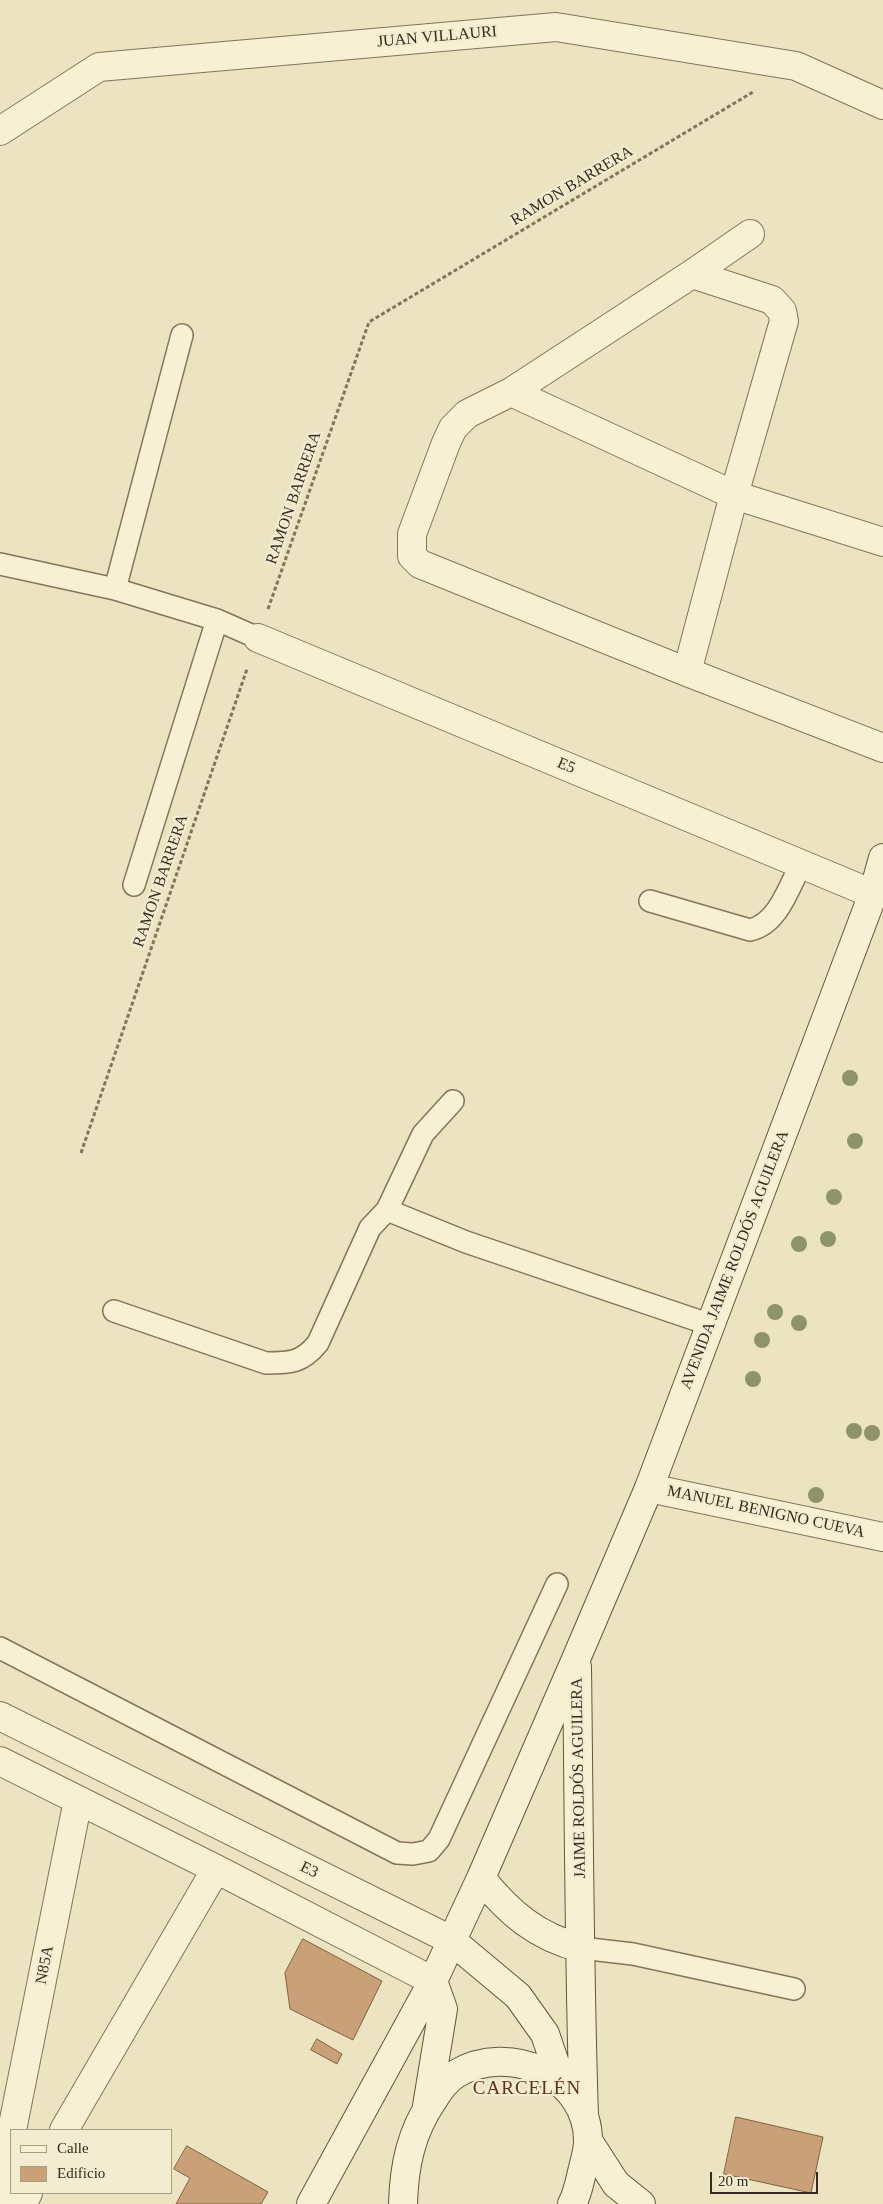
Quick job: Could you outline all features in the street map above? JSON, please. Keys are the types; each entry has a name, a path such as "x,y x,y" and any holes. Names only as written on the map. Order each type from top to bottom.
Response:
{"street":[{"name":"JUAN VILLAURI","path":"0,131 99,67 556,27 796,66 883,105"},
{"path":"750,234 511,392 467,414 453,428 412,534 412,556 420,564 687,672 883,748"},
{"path":"687,672 734,495 784,321 782,311 772,300 692,274"},
{"path":"511,392 734,495 883,542"},
{"name":"E5","path":"258,638 873,894"},
{"name":"AVENIDA JAIME ROLDÓS AGUILERA","path":"576,1659 649,1488 873,894 883,858"},
{"name":"MANUEL BENIGNO CUEVA","path":"649,1488 883,1537"},
{"name":"JAIME ROLDÓS AGUILERA","path":"451,1940 482,1878 576,1659"},
{"name":"JAIME ROLDÓS AGUILERA","path":"576,1659 581,1948 580,2006 584,2116"},
{"name":"E3","path":"0,1716 451,1940 518,1996 545,2034 562,2084"},
{"path":"0,1761 216,1869 432,1981 443,2009 426,2110"},
{"name":"N85A","path":"12,2129 78,1800"},
{"path":"65,2129 216,1869"},
{"path":"482,1878 500,1902 517,1918 564,1944 581,1948"},
{"path":"310,2204 432,1981 451,1940"},
{"path":"403,2204 404,2176 410,2143 426,2110 442,2087 455,2075 472,2067 493,2062 531,2066 548,2073 576,2099 584,2116 588,2142 577,2195 572,2204"},
{"path":"0,2193 10,2141"},
{"path":"588,2142 616,2184 640,2204"}],"lane":[{"path":"116,589 182,335"},
{"path":"0,564 116,589 217,620 258,638"},
{"path":"134,885 217,620"},
{"path":"650,901 750,930 759,928 770,920 801,864"},
{"path":"114,1311 266,1363 288,1363 300,1360 310,1354 318,1343 370,1228 387,1210 423,1134 453,1101"},
{"path":"387,1210 466,1242 711,1325"},
{"path":"0,1648 397,1853 413,1854 429,1852 439,1839 557,1584"},
{"path":"581,1948 633,1954 794,1989"}],"path":[{"name":"RAMON BARRERA","path":"81,1153 369,322 754,92"}],"building":[{"path":"303,1939 382,1981 353,2040 290,2009 285,1973"},
{"path":"317,2039 342,2054 337,2064 311,2050"},
{"path":"736,2117 823,2137 811,2193 724,2174"},
{"path":"187,2146 268,2192 261,2204 176,2204 190,2178 174,2169"}],"district":[{"name":"CARCELÉN","path":"527,2089"}]}
